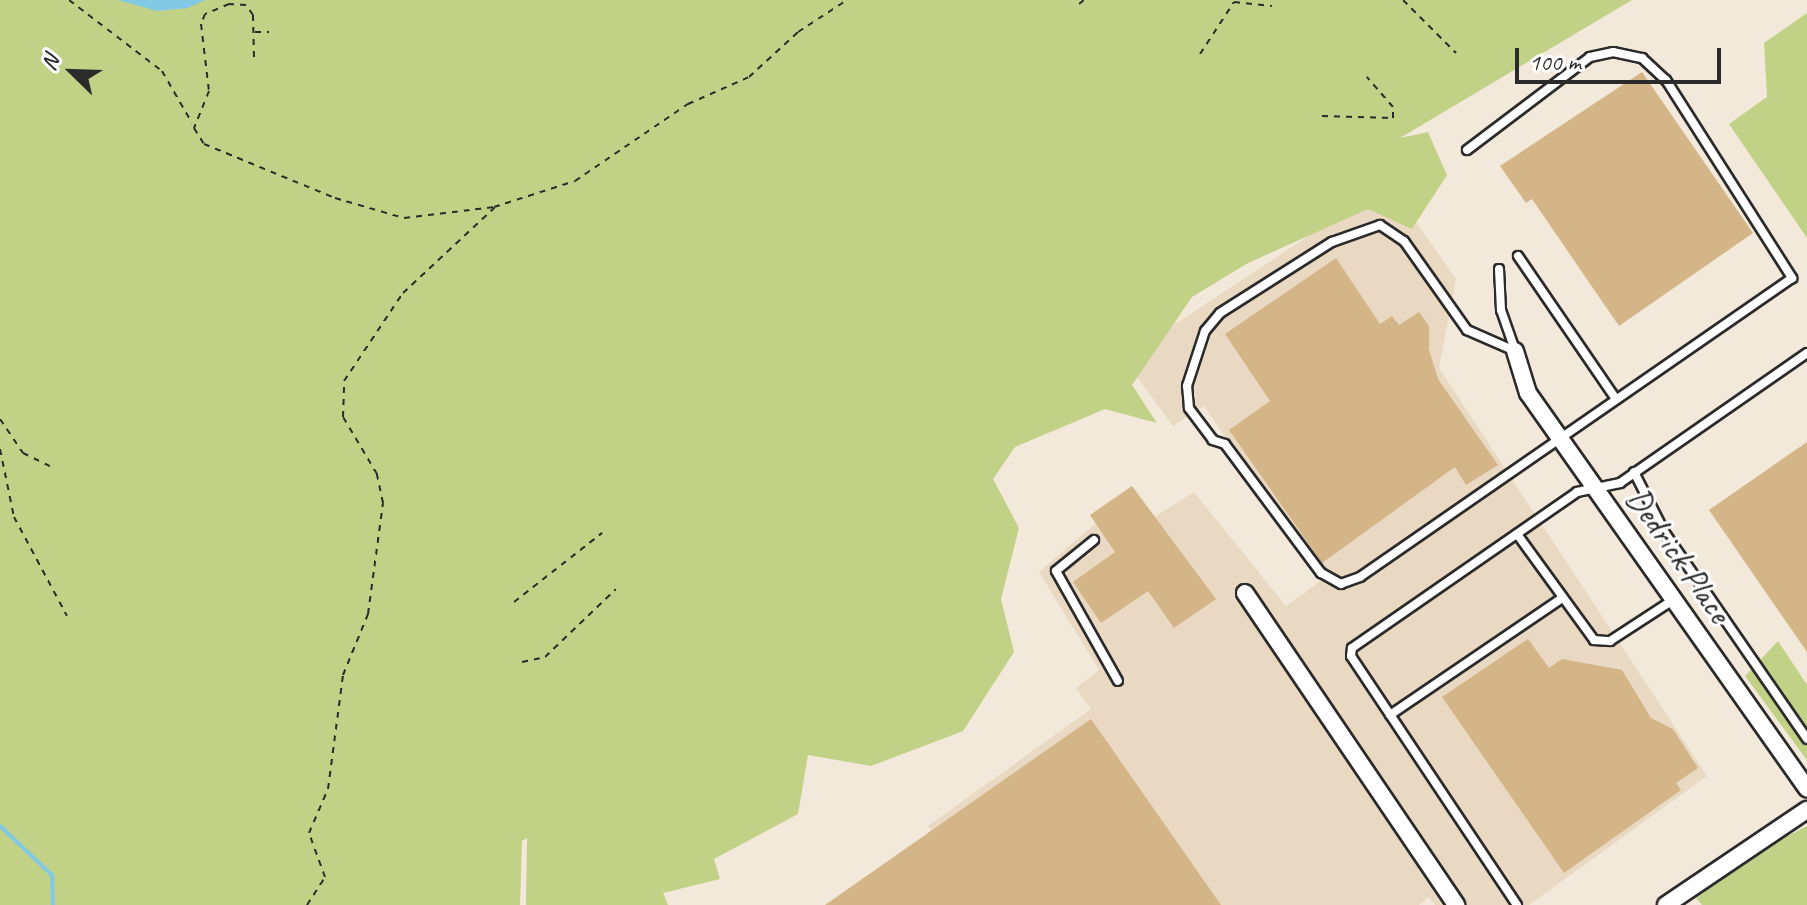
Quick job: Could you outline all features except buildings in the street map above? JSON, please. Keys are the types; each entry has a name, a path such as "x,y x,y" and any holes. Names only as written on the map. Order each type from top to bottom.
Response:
{"street":[{"name":"Dedrick Place","path":"1515,351 1518,375 1560,438 1807,788"},
{"path":"1245,593 1456,905"},
{"path":"1666,905 1807,810"}],"lane":[{"path":"1467,150 1590,57 1613,52 1642,58 1666,80 1792,278 1360,577 1331,583 1225,444 1213,440 1189,408 1187,386 1200,345 1220,313 1332,242 1380,225 1404,241 1467,330 1515,351"},
{"path":"1518,256 1616,399"},
{"path":"1499,269 1501,310 1515,351"},
{"path":"1517,905 1351,656 1352,648 1577,492 1620,483 1807,353"},
{"path":"1634,472 1665,533 1807,739"},
{"path":"1517,534 1587,632 1603,642 1674,599"},
{"path":"1094,540 1056,571 1118,681"},
{"path":"1390,715 1562,598"}],"path":[{"path":"69,0 162,71 186,105 204,144 384,215 494,207 549,192 601,166 688,104 749,77 798,32 847,0"},
{"path":"1079,4 1084,0"},
{"path":"1403,0 1456,53"},
{"path":"1200,54 1234,2 1272,6"},
{"path":"194,128 209,91 201,24 205,14 229,4 246,5 253,15 254,57"},
{"path":"254,32 269,32"},
{"path":"1322,116 1393,118 1393,107 1367,77"},
{"path":"307,905 325,877 309,833 325,800 334,761 343,675 372,597 383,503 377,474 343,417 344,381 403,293 494,207"},
{"path":"0,419 23,453 50,466"},
{"path":"0,449 14,517 67,616"},
{"path":"514,602 602,533"},
{"path":"522,662 545,657 616,589"}],"shaded area":[{"path":"1400,199 1456,279 1439,368 1707,776 1529,905 1435,905 1429,897 1419,905 985,905 928,826 1091,709 1076,688 1099,670 1039,572 1096,523 1112,544 1194,492 1286,606 1322,580 1204,406 1173,426 1123,358 1359,203"}],"green space":[{"path":"0,0 1632,0 1400,138 1428,132 1447,175 1412,229 1368,209 1248,263 1192,297 1132,385 1157,423 1105,409 1015,447 993,479 1019,528 1001,599 1014,652 963,731 871,766 808,755 798,814 714,859 720,879 663,893 668,905 526,905 527,838 522,841 520,905 0,905"},
{"path":"1807,13 1807,238 1729,124 1767,97 1764,43"},
{"path":"1778,641 1807,685 1807,760 1745,676"},
{"path":"1807,826 1807,905 1702,905 1696,898 1769,846"}],"water":[{"path":"118,0 205,0 188,8 157,11"}],"waterway":[{"path":"0,826 52,875 53,905"}]}
